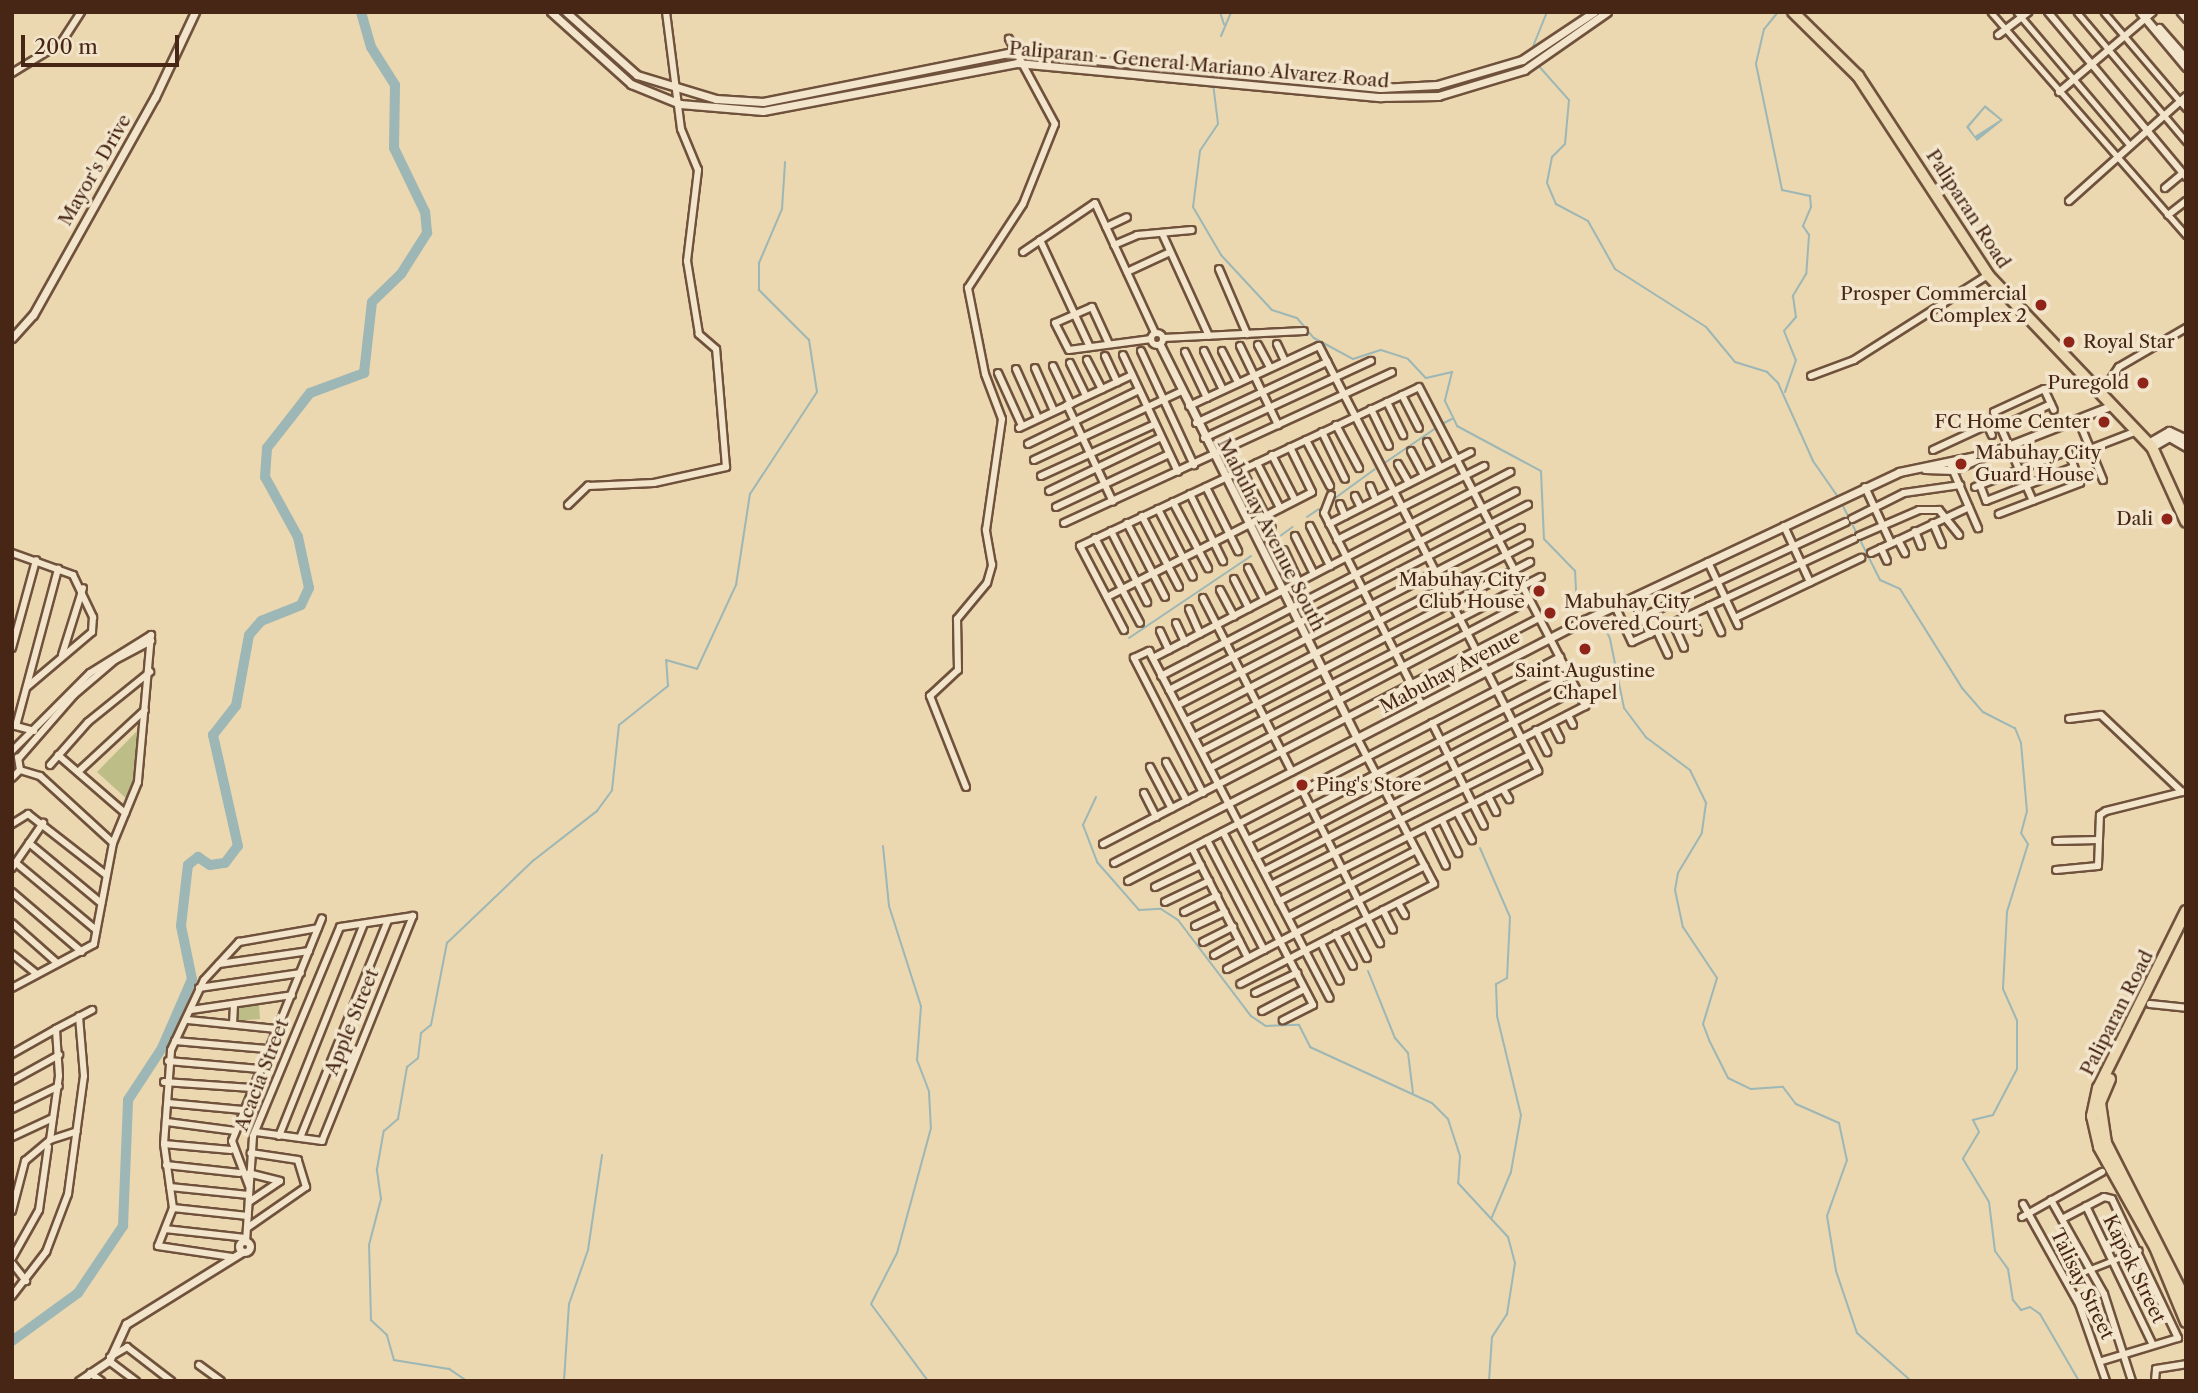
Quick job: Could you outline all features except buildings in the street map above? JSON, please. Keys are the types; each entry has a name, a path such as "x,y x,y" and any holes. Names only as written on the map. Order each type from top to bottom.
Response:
{"main road":[{"name":"Paliparan Road","path":"1793,12 1858,76 1988,275 2165,460 2186,508"},
{"name":"Paliparan Road","path":"2150,445 2186,522"},
{"name":"Paliparan Road","path":"2186,911 2098,1088 2092,1116 2099,1147 2155,1247 2186,1322"},
{"name":"Paliparan Road","path":"2186,927 2150,1004 2109,1081 2099,1116 2106,1143 2186,1301"}],"street":[{"path":"12,73 61,43 81,12"},
{"name":"Mayor's Drive","path":"12,338 33,315 155,97 195,12"},
{"name":"Paliparan - General Mariano Alvarez Road","path":"551,12 572,36 631,84 680,104 763,111 1017,63 1380,97 1438,96 1524,70 1566,44 1607,12"},
{"name":"Paliparan - General Mariano Alvarez Road","path":"566,12 610,55 637,75 681,91 763,102 1013,52 1380,88 1437,85 1522,60 1594,12"},
{"path":"568,505 588,486 654,483 726,467 716,349 699,334 687,261 698,170 681,129 681,91 666,12"},
{"path":"1991,12 2059,92 2185,231"},
{"path":"2048,12 2184,175 2165,188"},
{"path":"2077,12 2186,141"},
{"path":"2104,12 2186,108"},
{"path":"2180,12 2186,19"},
{"path":"1998,35 2022,14 2129,144"},
{"path":"2059,92 2147,14"},
{"path":"2147,14 2186,59"},
{"path":"2147,14 2186,67"},
{"path":"966,787 930,696 958,670 957,619 987,583 992,565 986,530 1002,419 985,374 968,288 1023,204 1055,124 1017,63 1009,39"},
{"path":"2069,201 2129,144 2186,96"},
{"path":"2168,215 2186,201"},
{"path":"1024,252 1095,202 1153,336 1162,341 1304,331"},
{"path":"1106,227 1127,217"},
{"path":"1114,245 1162,233 1192,230"},
{"path":"1162,233 1209,336"},
{"path":"1040,240 1090,347"},
{"path":"1127,272 1170,252"},
{"path":"1219,269 1247,334"},
{"path":"1811,376 1854,360 1988,275"},
{"path":"1110,344 1092,307 1055,323 1069,350 1110,344 1153,336 1162,341"},
{"path":"2102,393 2119,367 2186,328"},
{"name":"Mabuhay Avenue South","path":"1162,341 1212,456 1357,738"},
{"path":"1277,344 1286,361"},
{"path":"1258,345 1270,369"},
{"path":"1189,406 1319,345 1342,395 1538,771 1279,901"},
{"path":"1240,346 1278,425"},
{"path":"1141,351 1194,465"},
{"path":"1204,351 1223,390"},
{"path":"1222,351 1238,383"},
{"path":"1185,352 1207,398"},
{"path":"1123,355 1178,472"},
{"path":"1105,356 1117,382"},
{"path":"1087,359 1102,390"},
{"path":"1204,438 1371,361"},
{"path":"1196,423 1327,362"},
{"path":"1070,363 1086,396"},
{"path":"1053,366 1075,422 1112,502"},
{"path":"1035,368 1054,411"},
{"path":"1016,369 1038,418"},
{"path":"1064,523 1392,372"},
{"path":"998,373 1020,427 1132,376"},
{"path":"1124,631 1080,546 1419,387 1585,706 1264,871"},
{"path":"1933,450 1987,424 1999,423 2052,407 2044,389 1994,412 1999,423 2010,445 2033,501"},
{"path":"1028,444 1139,390"},
{"path":"1034,460 1182,391"},
{"path":"1402,395 1419,428"},
{"path":"1387,402 1403,435"},
{"name":"Mabuhay Avenue","path":"1114,863 1549,638 1865,487 1920,468 1951,467 2113,405"},
{"path":"1371,409 1389,446"},
{"path":"2078,419 2103,480"},
{"path":"1041,476 1155,424"},
{"path":"1987,424 1992,435"},
{"path":"1336,425 1359,468"},
{"path":"2090,450 2137,431"},
{"path":"2150,445 2169,431 2186,439"},
{"path":"1322,432 1345,479"},
{"path":"1049,491 1161,437"},
{"path":"2150,445 2169,438 2186,447"},
{"path":"1306,440 1330,486"},
{"path":"1427,442 1440,467"},
{"path":"1107,597 1312,492 1290,447"},
{"path":"1411,451 1424,475"},
{"path":"1999,514 2080,483 2074,467 2068,451 1978,486 1986,501 2074,467"},
{"path":"1329,524 1471,452"},
{"path":"1056,507 1169,454"},
{"path":"1272,455 1295,500"},
{"path":"1256,463 1280,508"},
{"path":"1398,464 1409,483"},
{"path":"1337,540 1484,466"},
{"path":"1951,467 1978,528"},
{"path":"1242,470 1272,528"},
{"path":"1153,658 1511,472"},
{"path":"1642,617 1903,494 1960,485"},
{"path":"1370,486 1376,500"},
{"path":"1206,487 1238,551"},
{"path":"1865,487 1883,525 1905,554"},
{"path":"1161,676 1516,491"},
{"path":"1190,494 1223,561"},
{"path":"1332,495 1322,509 1422,705"},
{"path":"1355,496 1361,508"},
{"path":"1173,502 1208,569"},
{"path":"1340,504 1345,516"},
{"path":"1169,690 1528,505"},
{"path":"1871,553 1969,506"},
{"path":"1158,509 1194,577"},
{"path":"1615,606 1632,642 1919,510 1949,515"},
{"path":"1949,515 1958,535"},
{"path":"1142,516 1179,587"},
{"path":"1127,523 1165,597"},
{"path":"1933,523 1942,544"},
{"path":"1310,526 1330,566"},
{"path":"1784,526 1810,582"},
{"path":"1178,705 1521,528"},
{"path":"1111,531 1147,602"},
{"path":"1915,531 1921,546"},
{"path":"1295,536 1314,574"},
{"path":"1096,538 1140,623"},
{"path":"1186,721 1530,543"},
{"path":"1881,548 1887,561"},
{"path":"1284,550 1299,582"},
{"path":"12,553 58,569 83,588 94,628 27,687"},
{"path":"1708,562 1736,621 1861,558"},
{"path":"12,648 36,561"},
{"path":"1194,737 1530,562"},
{"path":"1248,568 1264,600"},
{"path":"35,732 14,725 27,687 58,569"},
{"path":"1202,751 1541,577"},
{"path":"1234,579 1249,608"},
{"path":"62,656 83,588"},
{"path":"1220,590 1234,616"},
{"path":"1203,598 1292,772"},
{"path":"1633,598 1642,617 1668,655"},
{"path":"1210,768 1530,600"},
{"path":"1709,606 1721,632"},
{"path":"1189,609 1200,634"},
{"path":"1691,615 1698,632"},
{"path":"1103,844 1539,618"},
{"path":"1176,623 1185,642"},
{"path":"1673,623 1684,648"},
{"path":"1160,631 1170,650"},
{"path":"13,986 94,944 113,843 138,782 151,641 115,660 12,752 19,758"},
{"path":"1203,793 1134,658 1149,651 1330,998"},
{"path":"1128,881 1560,657"},
{"path":"50,765 150,672"},
{"path":"1248,840 1569,675"},
{"path":"1256,857 1576,690"},
{"path":"78,772 145,710"},
{"path":"1568,715 1573,725"},
{"path":"2069,719 2101,715 2184,791"},
{"path":"1432,723 1483,826"},
{"path":"1552,723 1560,739"},
{"path":"1536,730 1548,751"},
{"path":"12,778 20,770 19,758 35,732"},
{"path":"1240,984 1434,884 1357,738"},
{"path":"58,755 125,813"},
{"path":"1271,886 1529,755"},
{"path":"1166,762 1187,801"},
{"path":"1150,767 1172,809"},
{"path":"20,770 40,776 113,843"},
{"path":"1503,789 1509,799"},
{"path":"1302,790 1380,943"},
{"path":"2056,870 2098,866 2098,840 2106,811 2184,791"},
{"path":"1144,793 1156,817"},
{"path":"1488,796 1496,812"},
{"path":"1457,812 1472,840"},
{"path":"12,824 22,813 43,823 106,875"},
{"path":"1442,820 1458,853"},
{"path":"43,823 14,866 96,930"},
{"path":"1427,827 1446,866"},
{"path":"1223,832 1313,1005 1283,1020"},
{"path":"1207,840 1264,950"},
{"path":"2056,841 2098,840"},
{"path":"29,843 101,904"},
{"path":"1192,848 1248,958"},
{"path":"1288,917 1416,850"},
{"path":"1155,887 1201,865"},
{"path":"1227,969 1425,866"},
{"path":"1165,902 1209,881"},
{"path":"12,892 82,952"},
{"path":"1184,912 1217,896"},
{"path":"1398,903 1405,915"},
{"path":"1383,911 1393,930"},
{"path":"1195,926 1225,912"},
{"name":"Apple Street","path":"300,1138 321,1141 412,916 388,920"},
{"path":"249,1186 240,1173 232,1150 235,1130 323,918"},
{"path":"279,1136 364,924 388,920"},
{"path":"256,1132 300,1138 388,920"},
{"path":"12,923 57,963"},
{"name":"Acacia Street","path":"246,1240 251,1153 256,1132 340,927 364,924"},
{"path":"1203,942 1233,927"},
{"path":"1351,927 1367,958"},
{"path":"232,1257 161,1249 157,1243 173,1208 164,1144 168,1103 164,1082 168,1061 175,1041 188,1020 199,988 217,964 243,940 318,928"},
{"path":"1336,934 1353,966"},
{"path":"1214,955 1239,941"},
{"path":"1321,943 1340,981"},
{"path":"217,964 309,951"},
{"path":"12,954 37,974"},
{"path":"199,988 301,973"},
{"path":"1255,993 1297,973"},
{"path":"1262,1011 1304,989"},
{"path":"191,1010 292,995"},
{"path":"233,1024 234,1004"},
{"path":"2150,1004 2186,1008"},
{"path":"12,1054 92,1010"},
{"path":"12,1296 26,1282 61,1222 77,1131 84,1067 79,1016"},
{"path":"188,1020 276,1030"},
{"path":"26,1282 12,1260 38,1210 58,1086 56,1029"},
{"path":"175,1041 268,1049"},
{"path":"12,1081 58,1055"},
{"path":"168,1061 260,1069"},
{"path":"164,1082 251,1088"},
{"path":"12,1109 58,1086"},
{"path":"168,1103 243,1110"},
{"path":"12,1137 53,1118"},
{"path":"167,1122 235,1130"},
{"path":"12,1211 26,1157 77,1131"},
{"path":"164,1144 232,1150"},
{"path":"247,1228 306,1188 298,1160 251,1153"},
{"path":"166,1165 240,1173"},
{"path":"2025,1215 2102,1172"},
{"path":"170,1187 249,1198 280,1181 250,1174"},
{"path":"2062,1219 2086,1206 2112,1199 2139,1250 2178,1338 2102,1361"},
{"path":"2051,1200 2091,1270 2127,1353 2132,1381"},
{"name":"Talisay Street","path":"2023,1203 2025,1215 2065,1279 2102,1361 2106,1381"},
{"name":"Kapok Street","path":"2086,1206 2116,1260 2152,1345"},
{"path":"173,1208 248,1216"},
{"path":"110,1359 126,1324 232,1257 250,1250 246,1240 165,1229"},
{"path":"2065,1279 2139,1250"},
{"path":"79,1381 127,1347 171,1381"},
{"path":"110,1359 136,1381"},
{"path":"2155,1381 2156,1369 2184,1363"},
{"path":"199,1365 221,1381"},
{"path":"90,1373 101,1381"}],"green space":[{"path":"137,731 136,781 128,800 97,772"},
{"path":"259,1004 260,1019 237,1021 236,1006"}],"water":[{"path":"1985,105 2003,120 1977,141 1966,127","holes":["1985,108 2000,120 1975,136 1969,127"]}],"waterway":[{"path":"12,1341 78,1293 123,1226 128,1100 162,1048 192,979 181,926 188,865 198,857 210,865 225,863 238,846 213,735 236,706 249,635 261,621 301,605 309,588 298,537 265,477 267,448 310,393 364,373 372,302 401,274 427,233 425,212 394,148 395,85 371,47 361,12"},
{"path":"1220,12 1224,24"},
{"path":"1221,36 1231,12"},
{"path":"1532,49 1547,12"},
{"path":"1778,12 1764,29 1756,64 1782,190 1810,196 1811,207 1803,226 1809,235 1806,274 1793,296 1796,317 1784,331 1796,360 1785,392"},
{"path":"1537,64 1569,100 1565,144 1552,157 1547,183 1556,204 1588,221 1615,269 1706,327 1735,362 1767,372 1778,383 1813,461 1838,497"},
{"path":"1213,83 1218,124 1200,151 1193,207 1221,255 1272,310 1297,318 1314,338 1353,359 1381,350 1408,359 1426,378 1452,372 1445,401 1457,426 1541,471 1544,539 1575,571 1576,593 1595,611"},
{"path":"467,1381 449,1369 394,1360 387,1335 371,1320 369,1245 381,1199 377,1169 384,1131 398,1119 407,1067 418,1058 421,1033 431,1025 447,943 534,860 597,811 612,790 619,725 668,686 666,660 697,669 736,585 750,494 817,392 809,340 759,290 759,263 782,209 785,162"},
{"path":"1442,424 1452,419"},
{"path":"1383,464 1436,428"},
{"path":"1331,501 1375,469"},
{"path":"1841,502 1880,580 1900,589 1962,688 1983,712 2015,728 2021,743 2027,811 2021,833 2028,844 2007,912 2003,989 2017,1020 2017,1069 1993,1115 1973,1120 1979,1132 1963,1159 1989,1202 1995,1251 2008,1269 2013,1300 2021,1310 2030,1307 2040,1314 2079,1381"},
{"path":"1307,517 1319,509"},
{"path":"1265,547 1293,527"},
{"path":"1129,638 1251,556"},
{"path":"1599,615 1610,639 1624,708 1647,738 1690,770 1706,803 1702,833 1678,873 1675,890 1683,927 1717,978 1703,1024 1709,1040 1728,1078 1751,1089 1783,1087 1796,1104 1839,1123 1847,1160 1827,1216 1836,1271 1857,1333 1911,1381"},
{"path":"1096,797 1083,825 1097,862 1139,910 1161,909 1178,920 1251,1016 1266,1026 1299,1025 1310,1047 1432,1103 1448,1119 1460,1157 1458,1183 1508,1237 1515,1263 1507,1314 1492,1337 1489,1381"},
{"path":"883,846 889,906 921,1006 917,1060 929,1092 931,1128 897,1253 871,1304 928,1381"},
{"path":"1480,848 1510,917 1507,978 1496,984 1497,1016 1521,1115 1511,1172 1492,1217"},
{"path":"1368,971 1395,1038 1408,1053 1413,1093"},
{"path":"564,1381 569,1304 588,1250 602,1155"}],"place":[{"name":"Prosper Commercial Complex 2","path":"2041,305"},
{"name":"Royal Star","path":"2069,342"},
{"name":"Puregold","path":"2143,383"},
{"name":"FC Home Center","path":"2104,422"},
{"name":"Mabuhay City Guard House","path":"1961,464"},
{"name":"Dali","path":"2167,519"},
{"name":"Mabuhay City Club House","path":"1539,591"},
{"name":"Mabuhay City Covered Court","path":"1550,613"},
{"name":"Saint Augustine Chapel","path":"1585,649"},
{"name":"Ping's Store","path":"1302,785"}]}
